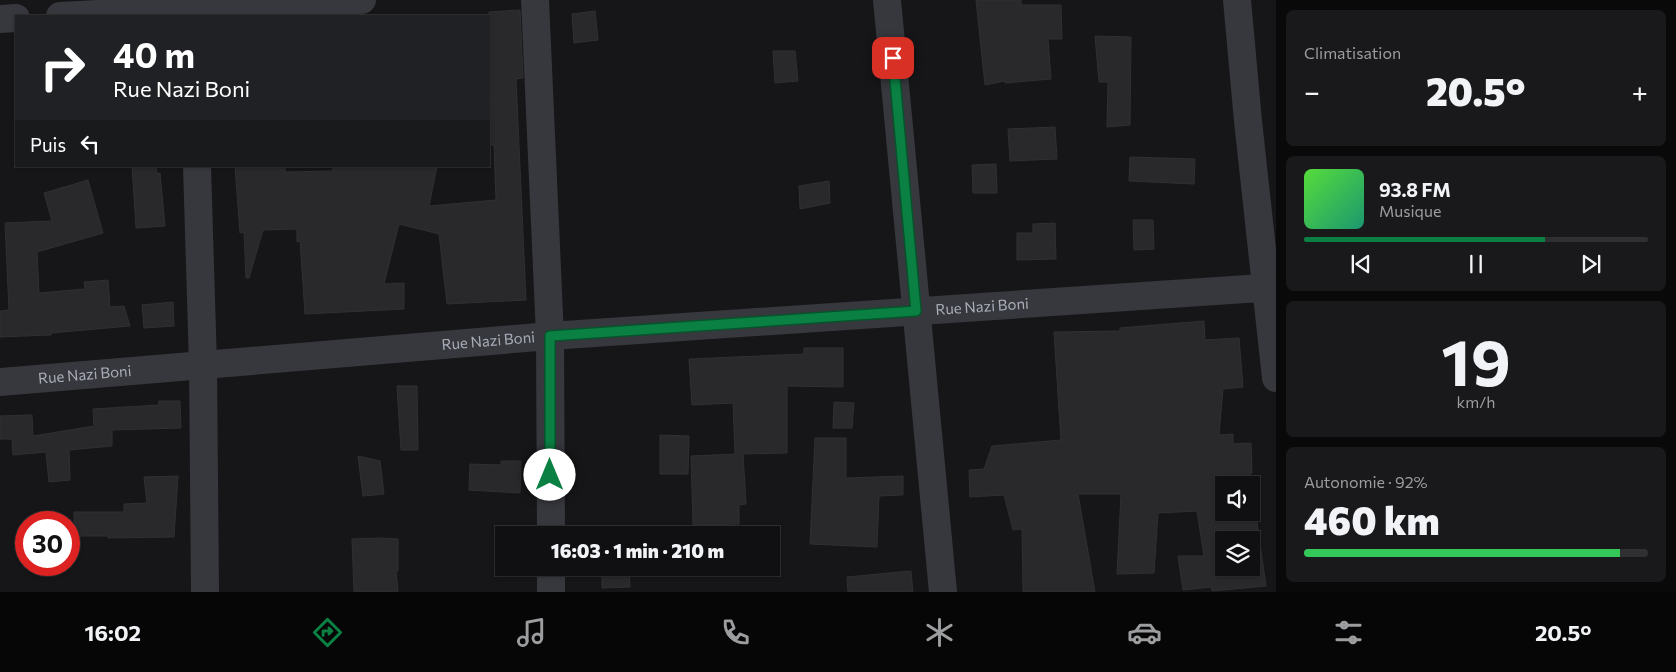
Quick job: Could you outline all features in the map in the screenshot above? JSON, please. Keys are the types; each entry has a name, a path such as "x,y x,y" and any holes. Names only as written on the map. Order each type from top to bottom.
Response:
{"street":[{"path":"79,15 362,0"},
{"path":"535,0 550,336 551,526"},
{"path":"888,0 943,592"},
{"path":"1237,0 1248,121 1271,287 1276,378"},
{"path":"0,19 15,18"},
{"path":"197,167 205,592"},
{"name":"Rue Nazi Boni","path":"0,382 550,336 1271,287"},
{"path":"551,576 551,592"}],"building":[{"path":"976,0 1021,0 1021,5 1061,5 1062,39 1048,39 1051,79 1005,83 1005,81 985,85"},
{"path":"520,10 523,78 516,79 526,300 447,304 439,234 399,224 384,284 404,283 404,309 305,314 300,241 297,242 297,229 263,230 249,278 246,278 244,232 240,233 235,167 285,167 285,172 332,171 334,167 437,167 429,206 496,200 494,145 490,145 489,12"},
{"path":"595,11 598,40 574,43 572,14"},
{"path":"1095,36 1131,37 1130,125 1107,127 1108,82 1099,82"},
{"path":"773,51 795,51 798,81 775,83"},
{"path":"1055,127 1057,159 1010,161 1008,129"},
{"path":"1130,157 1195,159 1194,184 1129,181"},
{"path":"996,164 997,193 973,193 972,165"},
{"path":"132,167 156,167 157,174 160,173 165,226 136,228"},
{"path":"88,180 103,233 37,252 39,293 85,289 84,282 108,280 110,307 124,306 130,326 51,333 51,335 0,337 0,311 9,310 5,223 52,221 44,193"},
{"path":"829,181 830,203 800,209 799,186"},
{"path":"1133,220 1153,220 1154,249 1134,250"},
{"path":"1055,223 1056,259 1017,260 1017,233 1033,233 1033,224"},
{"path":"173,302 174,326 144,328 142,305"},
{"path":"1204,321 1205,340 1239,338 1243,387 1223,389 1219,435 1233,434 1233,444 1251,443 1252,473 1250,473 1250,476 1215,476 1215,521 1257,521 1258,531 1215,531 1215,576 1260,576 1260,544 1266,586 1212,591 1211,587 1183,590 1178,556 1204,556 1197,511 1158,513 1154,573 1117,574 1121,494 1078,494 1095,592 1023,592 1022,529 1013,530 1004,495 970,497 969,470 984,469 992,446 1061,440 1054,332 1120,331 1120,328"},
{"path":"804,348 843,348 843,387 787,386 787,453 743,454 746,504 739,505 739,524 693,525 691,456 735,454 733,403 692,405 689,359 804,354"},
{"path":"397,386 417,386 418,450 401,450"},
{"path":"159,401 180,401 181,428 112,430 112,446 69,450 70,480 49,482 46,452 13,455 12,439 0,439 0,416 32,415 33,436 94,426 93,409 159,405"},
{"path":"834,402 854,403 852,428 833,428"},
{"path":"660,435 689,436 688,474 660,474"},
{"path":"815,438 846,438 846,478 903,476 903,495 879,496 877,547 810,544"},
{"path":"358,456 380,461 384,494 363,496"},
{"path":"501,461 521,461 520,493 469,490 470,464 501,465"},
{"path":"178,476 174,537 108,538 108,536 80,536 80,512 124,512 124,504 147,503 144,477"},
{"path":"352,539 398,539 398,571 396,571 398,592 354,592"},
{"path":"911,571 913,592 848,592 847,577"},
{"path":"602,576 629,576 630,587 602,588"}],"route":[{"path":"550,475 550,336 916,311 893,58"}]}
